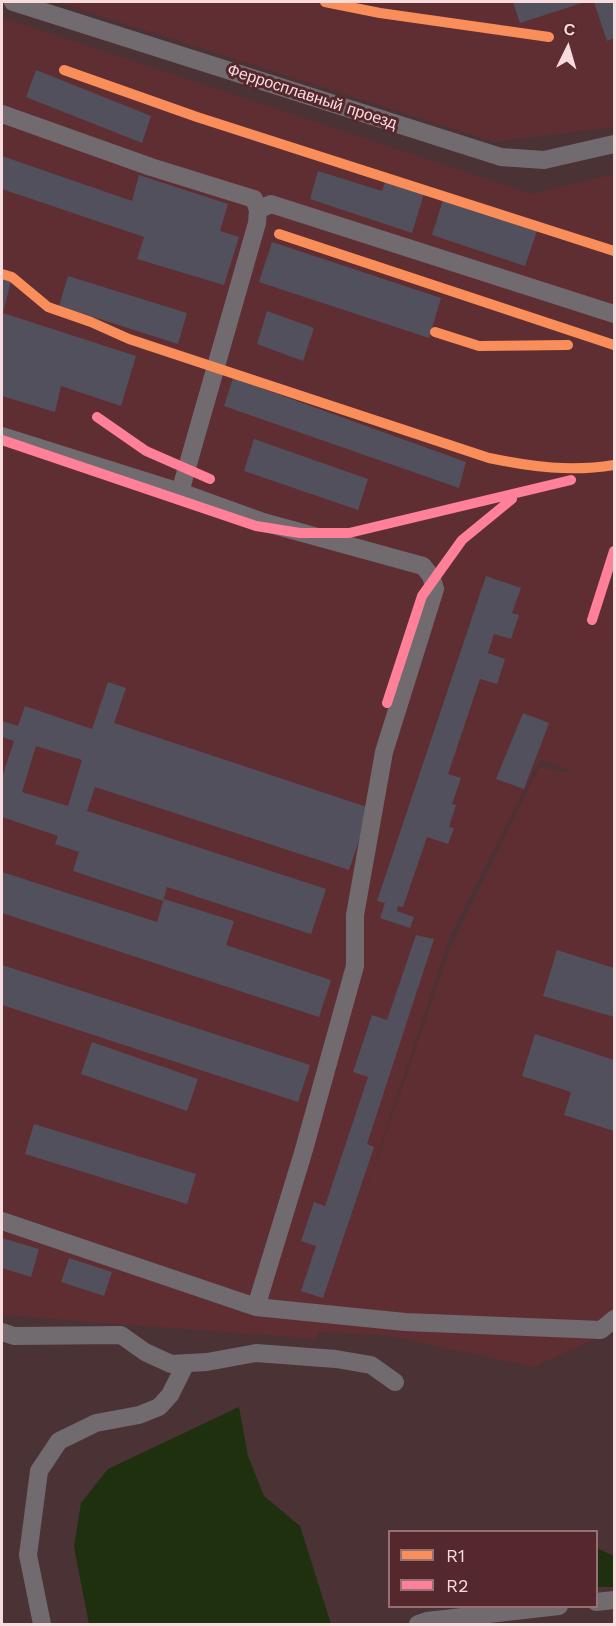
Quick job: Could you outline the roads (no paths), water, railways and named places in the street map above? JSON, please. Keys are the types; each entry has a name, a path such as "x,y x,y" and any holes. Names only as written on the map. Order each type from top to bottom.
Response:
{"street":[{"name":"Ферросплавный проезд","path":"13,2 501,157 544,160 615,144"},
{"path":"2,114 151,167 254,198 258,210 257,223 180,492"},
{"path":"258,210 271,204 615,314"},
{"path":"2,436 180,492 263,522 423,566 431,576 435,589 384,752 356,915 355,966 303,1153 256,1307"},
{"path":"2,1221 256,1307 405,1322 601,1330 615,1319"},
{"path":"2,1332 14,1336 121,1335 145,1352 171,1364 256,1353 336,1359 371,1365 395,1382"},
{"path":"42,1624 28,1556 39,1471 59,1441 96,1423 139,1415 159,1407 170,1395 186,1363"},
{"path":"598,1602 615,1600"},
{"path":"418,1624 427,1621 541,1608"}]}
